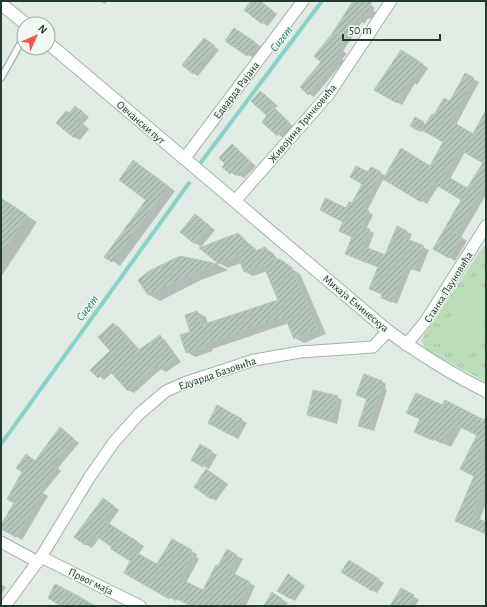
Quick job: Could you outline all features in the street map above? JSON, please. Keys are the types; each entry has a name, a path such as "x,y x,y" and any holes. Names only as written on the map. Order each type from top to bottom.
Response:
{"street":[{"name":"Едварда Рајана","path":"184,159 303,1"},
{"name":"Живојина Тричковића","path":"235,201 329,94 391,1"},
{"path":"1,4 16,16"},
{"name":"Овчански пут","path":"56,50 235,201"},
{"name":"Михаја Еминескуа","path":"235,201 406,345 442,368 486,391"},
{"name":"Станка Пауновића","path":"406,345 425,322 485,228"},
{"name":"Едуарда Базовића","path":"5,606 39,559 114,442 139,414 166,392 187,382 254,360 300,352 372,347 388,331"},
{"name":"Првог маја","path":"1,542 140,606"}],"lane":[{"path":"1,78 16,51"}],"green space":[{"path":"486,245 486,382 426,350 421,340 483,247"},
{"path":"470,286 486,297 486,322 464,356 436,339"}],"building":[{"path":"251,1 260,1 273,11 262,24 244,10"},
{"path":"353,1 373,1 368,7 371,9 365,17 362,16 358,21 356,20 339,47 342,50 337,56 340,58 308,95 300,87 321,62 314,56 332,34"},
{"path":"234,28 255,42 255,46 247,56 225,41"},
{"path":"204,38 215,46 193,74 182,65"},
{"path":"401,50 423,64 412,83 409,81 397,103 374,90"},
{"path":"465,73 474,78 451,121 473,134 486,110 486,183 456,233 462,237 449,258 433,249 461,200 433,183 421,202 383,179 401,148 430,166 443,142 422,130 432,114 434,115 444,98 450,101","holes":["459,149 483,163 467,188 445,175"]},
{"path":"260,91 273,102 270,105 289,123 277,136 262,122 267,116 251,101"},
{"path":"75,106 84,113 78,121 84,126 74,138 56,123 66,111 69,113"},
{"path":"415,117 424,122 419,131 410,126"},
{"path":"232,144 251,162 239,176 233,171 230,174 222,167 225,164 219,158"},
{"path":"133,160 168,186 112,262 104,257 146,200 119,180"},
{"path":"356,166 368,172 371,167 381,172 363,208 369,211 362,226 370,229 363,246 385,255 397,226 407,231 405,238 424,246 414,270 406,267 392,302 381,298 382,294 369,289 378,267 345,254 352,237 339,231 343,222 320,210 325,198 346,208 349,202 352,203 362,184 350,177"},
{"path":"1,198 27,215 1,255"},
{"path":"195,214 210,226 195,244 180,232"},
{"path":"238,233 256,251 265,247 276,261 280,259 292,268 318,329 294,339 285,317 237,332 238,334 204,344 205,347 186,353 180,335 190,332 185,315 197,311 202,325 278,300 263,264 244,272 238,256 219,264 199,248"},
{"path":"180,256 218,264 190,275 148,295 138,280 149,271"},
{"path":"113,323 139,350 160,335 176,359 160,370 157,366 128,391 108,369 98,378 90,370 110,351 98,337"},
{"path":"364,374 382,381 380,385 382,386 368,429 358,426 367,399 356,395"},
{"path":"313,390 338,396 331,421 307,415"},
{"path":"416,393 442,405 445,400 484,420 486,417 486,440 476,460 486,464 486,482 472,516 486,522 486,534 455,521 474,476 460,469 477,435 454,424 443,444 426,435 425,437 414,432 420,419 406,413"},
{"path":"217,405 242,419 233,436 208,423"},
{"path":"60,427 74,439 53,465 57,468 39,490 43,493 16,537 1,529 1,525 14,503 7,499 22,472 16,468 26,454 35,461"},
{"path":"200,444 212,451 203,467 191,460"},
{"path":"206,469 223,481 211,499 194,487"},
{"path":"103,498 114,506 103,520 138,542 133,551 157,564 172,539 192,550 190,553 193,554 180,579 203,590 216,565 218,566 227,549 237,555 228,571 250,582 238,606 191,606 171,596 169,599 124,573 130,561 111,549 112,547 93,534 85,545 74,537"},
{"path":"349,560 379,579 372,591 341,572"},
{"path":"288,574 301,583 291,599 277,591"},
{"path":"55,584 95,606 61,606 48,598"},
{"path":"401,588 414,595 407,606 390,606"},
{"path":"272,592 282,599 278,606 264,606"}],"waterway":[{"name":"Сигет","path":"199,165 322,1"},
{"name":"Сигет","path":"1,444 189,183"}]}
